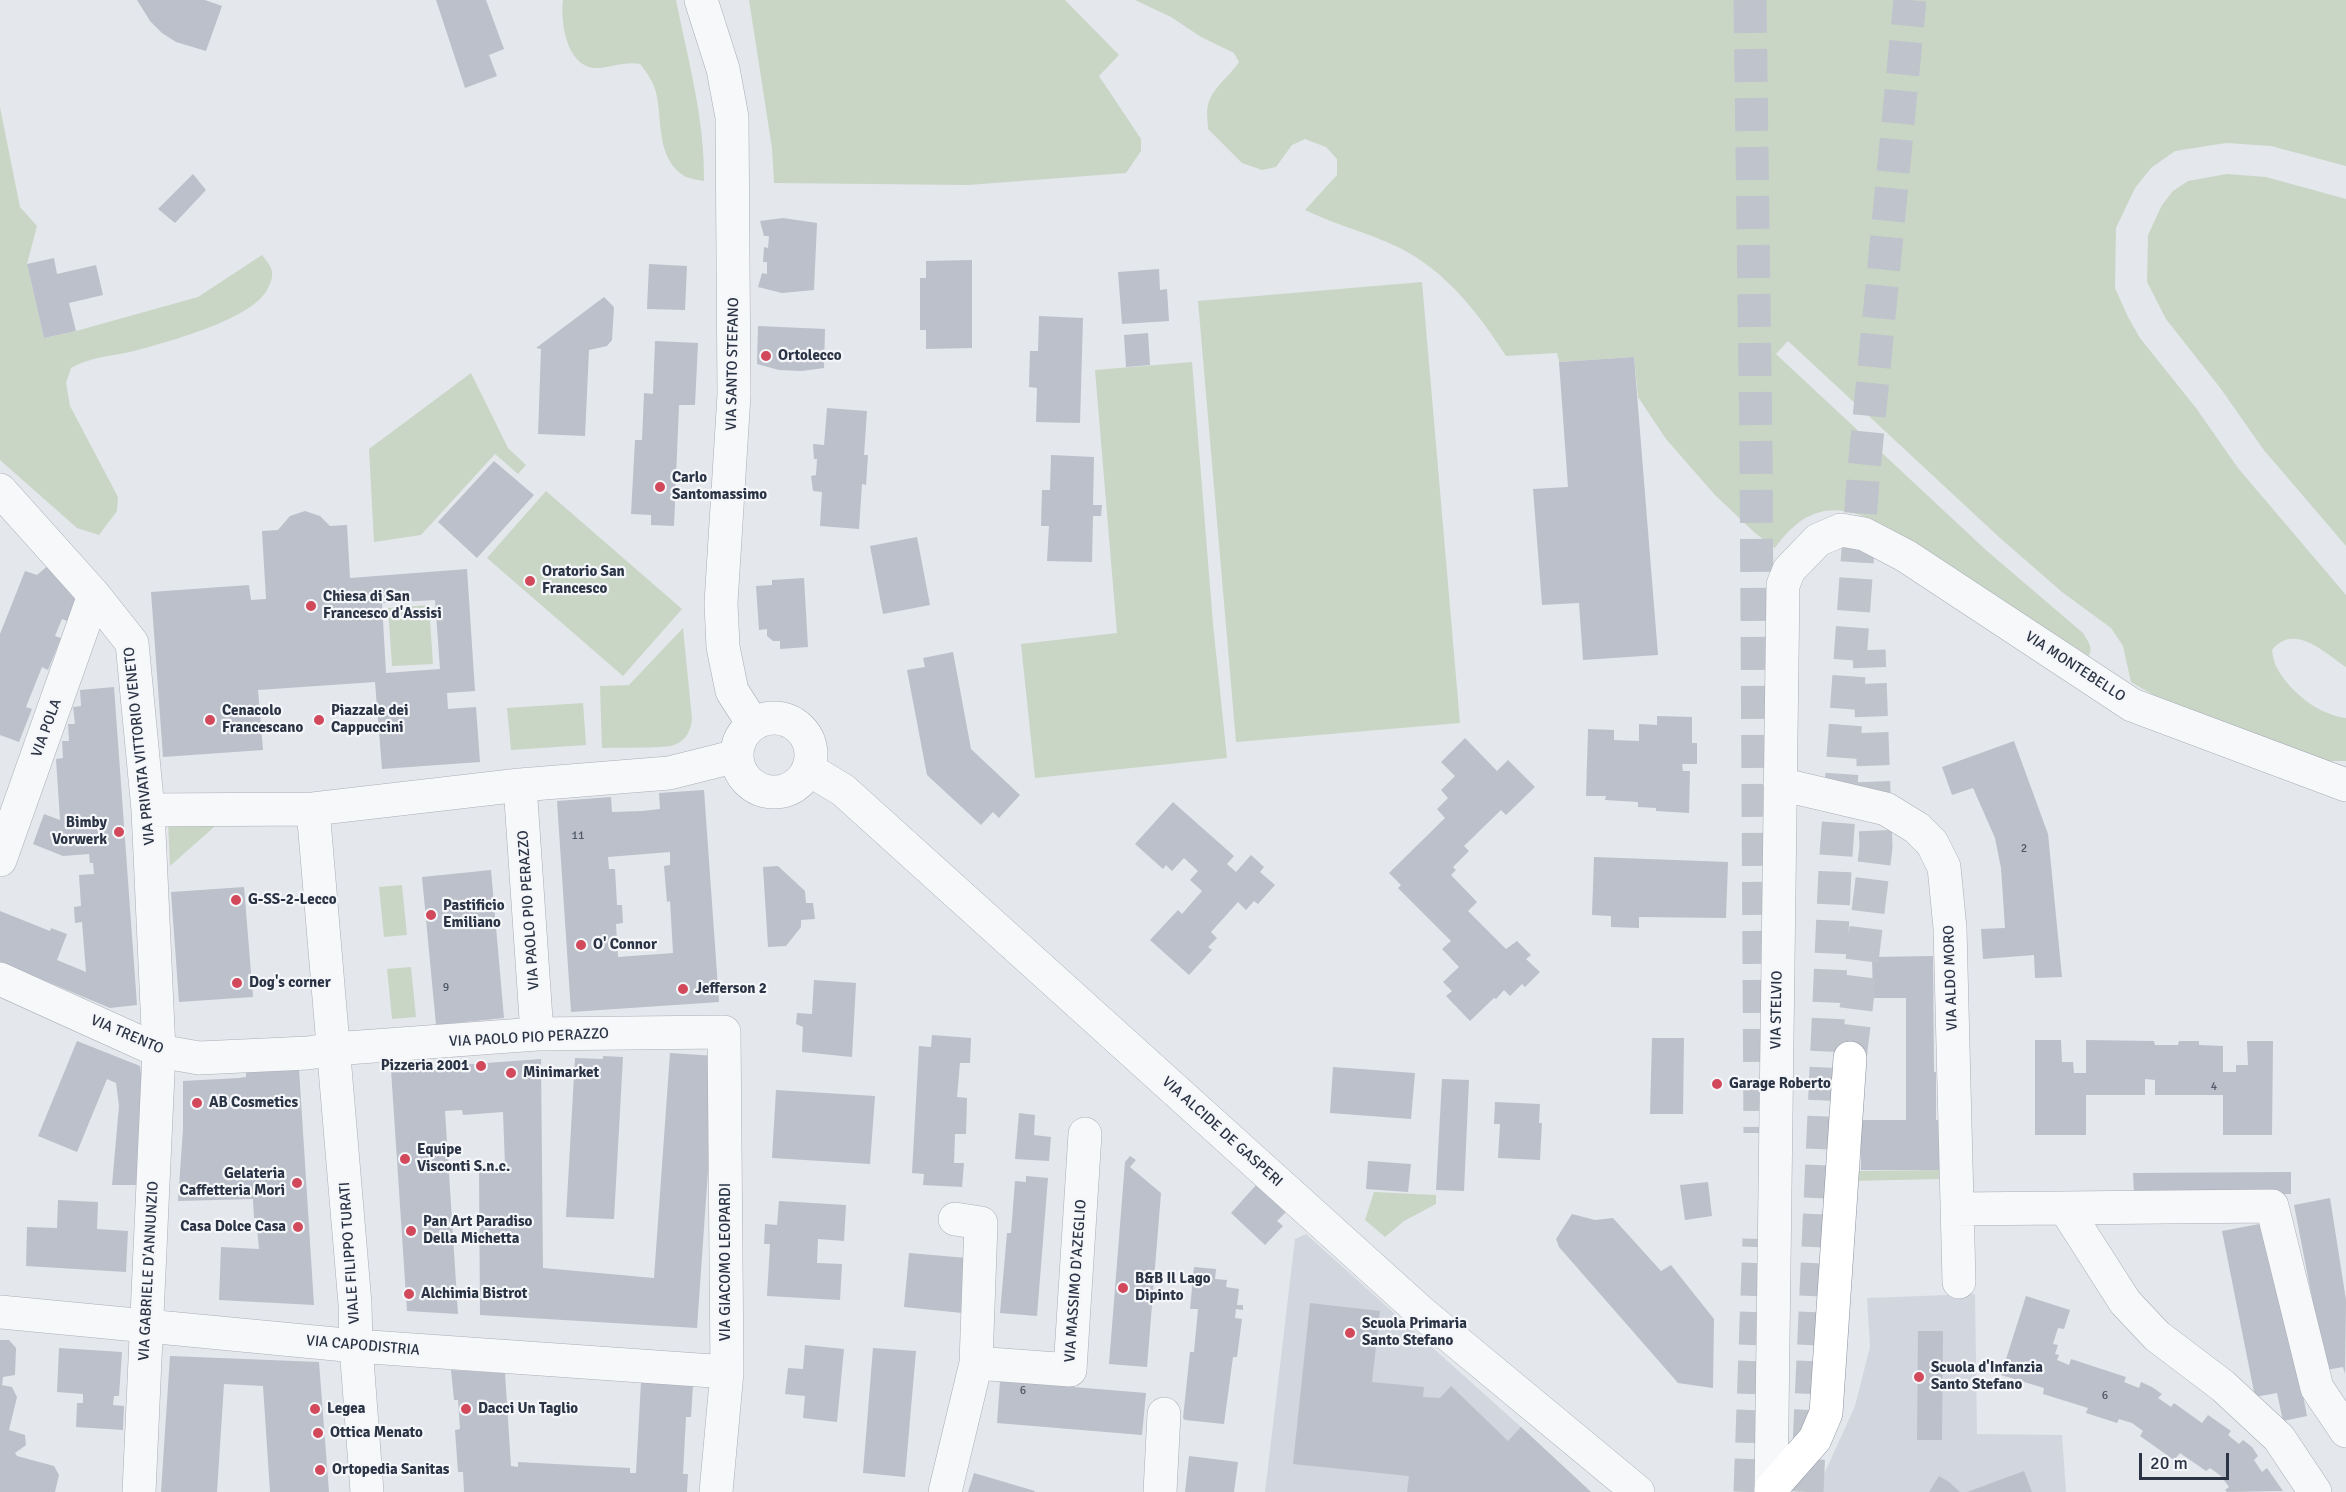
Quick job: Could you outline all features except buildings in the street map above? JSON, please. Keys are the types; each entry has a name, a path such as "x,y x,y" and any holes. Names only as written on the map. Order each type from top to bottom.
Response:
{"highway":[{"path":"1771,1491 1815,1439 1826,1413 1850,1058"}],"street":[{"name":"VIA SANTO STEFANO","path":"701,0 723,69 732,117 734,395 721,603 723,647 732,691 753,724"},
{"name":"VIA PRIVATA VITTORIO VENETO","path":"0,490 94,595 132,643 148,810 159,1051"},
{"name":"VIA MONTEBELLO","path":"1818,540 1841,530 1864,534 1906,556 2132,705 2346,785"},
{"name":"VIA STELVIO","path":"1771,1491 1783,585 1789,570 1818,540"},
{"name":"VIA POLA","path":"0,860 94,595"},
{"path":"764,719 787,720 798,726 806,735 811,757 808,770 791,788 779,792 767,791 755,787 745,779 739,768 738,743 744,732 753,724 764,719"},
{"path":"148,810 313,809 520,785 669,773 737,756"},
{"name":"VIA ALCIDE DE GASPERI","path":"808,770 843,790 1422,1313 1638,1492"},
{"name":"VIA ALDO MORO","path":"1780,784 1886,809 1917,828 1932,843 1944,867 1950,928 1959,1282"},
{"name":"VIA PAOLO PIO PERAZZO","path":"520,785 537,1034"},
{"path":"313,809 333,1049"},
{"name":"VIA TRENTO","path":"0,979 159,1051 199,1058 308,1053 333,1049"},
{"name":"VIA PAOLO PIO PERAZZO","path":"333,1049 537,1034 724,1032"},
{"name":"VIA GIACOMO LEOPARDI","path":"716,1492 727,1372 724,1032"},
{"name":"VIALE FILIPPO TURATI","path":"333,1049 355,1304 367,1492"},
{"name":"VIA GABRIELE D'ANNUNZIO","path":"139,1492 159,1051"},
{"name":"VIA MASSIMO D'AZEGLIO","path":"976,1364 1070,1370 1085,1134"},
{"path":"1957,1209 2272,1206 2317,1389 2346,1431"},
{"path":"2065,1208 2125,1302 2157,1336 2223,1386 2279,1438 2315,1492"},
{"path":"945,1492 976,1364 981,1223 955,1219"},
{"name":"VIA CAPODISTRIA","path":"0,1312 356,1346 727,1372"},
{"path":"1160,1492 1164,1414"}],"shaded area":[{"name":"Scuola Primaria Santo Stefano","path":"1306,1234 1591,1492 1265,1492 1295,1239"},
{"name":"Scuola d'Infanzia Santo Stefano","path":"1975,1294 1977,1434 2062,1435 2066,1492 1816,1492 1855,1406 1870,1347 1867,1298"}],"green space":[{"path":"563,0 676,0 699,112 704,181 686,177 670,162 662,141 656,92 651,79 640,64 598,68 587,66 579,61 568,43 565,32"},
{"path":"749,0 1065,0 1119,55 1099,76 1141,139 1141,151 1126,173 968,185 774,183 772,148"},
{"path":"1135,0 2346,0 2346,166 2271,146 2226,143 2175,151 2151,168 2135,188 2116,228 2115,288 2140,338 2196,408 2238,468 2346,595 2346,667 2319,648 2300,639 2281,642 2272,650 2277,668 2297,694 2326,712 2346,718 2346,761 2320,761 2169,704 2131,682 2123,646 2111,628 2062,592 2000,538 1788,341 1776,354 1987,551 2083,633 2090,647 2089,656 1874,521 1859,515 1845,511 1819,512 1796,525 1775,548 1755,533 1715,495 1666,439 1638,397 1634,357 1559,362 1557,353 1506,356 1473,309 1447,281 1417,258 1400,248 1305,210 1337,175 1337,159 1326,147 1305,139 1292,145 1276,167 1262,170 1242,163 1208,129 1207,111 1210,99 1239,62 1234,53 1201,37 1171,17"},
{"path":"0,107 20,207 37,226 27,264 44,338 198,297 262,255 272,271 269,285 260,299 229,319 170,341 95,359 71,368 66,383 70,406 118,497 117,511 99,535 77,528 0,460"},
{"path":"2227,174 2266,177 2346,199 2346,546 2263,449 2221,389 2166,319 2147,282 2148,235 2162,205 2173,191 2188,181"},
{"path":"1422,282 1460,723 1236,742 1198,301"},
{"path":"1192,362 1213,624 1227,758 1035,778 1021,644 1117,633 1095,370"},
{"path":"471,373 508,448 526,465 518,474 495,454 421,535 374,542 369,449"},
{"path":"546,491 682,609 623,676 487,558"},
{"path":"429,605 433,664 392,666 388,608"},
{"path":"683,628 692,719 687,735 682,741 668,746 602,748 600,686 629,685"},
{"path":"583,703 586,745 511,750 507,708"},
{"path":"222,820 170,866 168,822"},
{"path":"402,885 407,935 384,937 379,887"},
{"path":"411,967 416,1017 392,1019 387,969"},
{"path":"1939,1170 1939,1179 1852,1181 1852,1171"},
{"path":"1374,1192 1436,1195 1436,1204 1404,1221 1385,1237 1365,1220"}],"tunnel":[{"path":"1750,0 1756,449 1760,1133"},
{"path":"1807,1492 1835,869 1863,480 1910,0"},
{"path":"1850,1058 1876,847 1869,650"},
{"path":"1750,1492 1759,1239"}],"place":[{"name":"Ortolecco","path":"766,356"},
{"name":"Carlo Santomassimo","path":"660,487"},
{"name":"Oratorio San Francesco","path":"530,581"},
{"name":"Chiesa di San Francesco d'Assisi","path":"311,606"},
{"name":"Cenacolo Francescano","path":"210,720"},
{"name":"Piazzale dei Cappuccini","path":"319,720"},
{"name":"Bimby Vorwerk","path":"119,832"},
{"name":"G-SS-2-Lecco","path":"236,900"},
{"name":"Pastificio Emiliano","path":"431,915"},
{"name":"O' Connor","path":"581,945"},
{"name":"Dog's corner","path":"237,983"},
{"name":"Jefferson 2","path":"683,989"},
{"name":"Pizzeria 2001","path":"481,1066"},
{"name":"Minimarket","path":"511,1073"},
{"name":"Garage Roberto","path":"1717,1084"},
{"name":"AB Cosmetics","path":"197,1103"},
{"name":"Equipe Visconti S.n.c.","path":"405,1159"},
{"name":"Gelateria Caffetteria Mori","path":"297,1183"},
{"name":"Casa Dolce Casa","path":"298,1227"},
{"name":"Pan Art Paradiso Della Michetta","path":"411,1231"},
{"name":"B&B Il Lago Dipinto","path":"1123,1288"},
{"name":"Alchimia Bistrot","path":"409,1294"},
{"name":"Scuola Primaria Santo Stefano","path":"1350,1333"},
{"name":"Scuola d'Infanzia Santo Stefano","path":"1919,1377"},
{"name":"Legea","path":"315,1409"},
{"name":"Dacci Un Taglio","path":"466,1409"},
{"name":"Ottica Menato","path":"318,1433"},
{"name":"Ortopedia Sanitas","path":"320,1470"}]}
